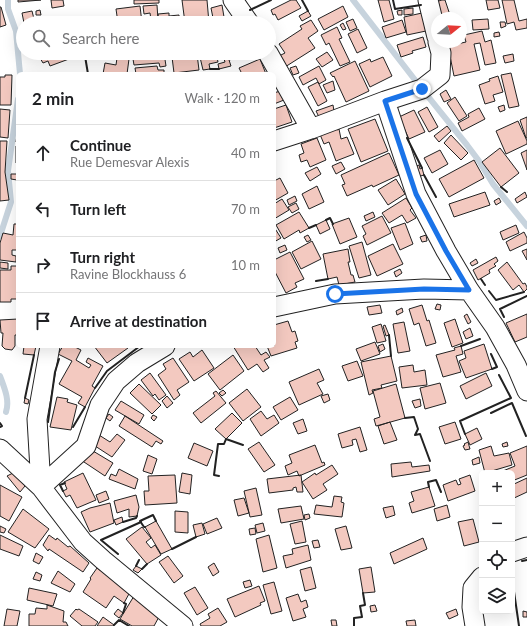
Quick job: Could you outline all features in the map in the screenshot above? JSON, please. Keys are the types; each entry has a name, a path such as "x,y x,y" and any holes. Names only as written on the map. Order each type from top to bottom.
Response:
{"street":[{"path":"233,0 244,16"},
{"path":"428,0 431,12"},
{"path":"276,139 311,129 385,101 422,89 440,75 441,53 440,48"},
{"path":"272,60 311,129"},
{"path":"385,101 416,194 446,251 469,290 495,326 516,365 527,391"},
{"path":"276,307 335,294 424,289 469,290"},
{"path":"42,487 37,420 50,348"},
{"path":"42,487 86,446 100,405 116,381 137,363 162,348"},
{"path":"0,449 42,487 83,542 183,626"},
{"path":"515,551 527,547"},
{"path":"476,626 472,607 473,588 481,578"}],"building":[{"path":"18,0 41,0 18,2"},
{"path":"51,0 63,0 64,6 52,8"},
{"path":"134,0 159,0 159,3 134,4"},
{"path":"182,0 207,0 208,16 184,16"},
{"path":"291,0 296,0 301,8 278,20 275,14 273,15 271,10"},
{"path":"378,0 389,0 394,19 384,22"},
{"path":"445,0 449,12 439,12 435,2"},
{"path":"486,0 498,0 500,8 488,10"},
{"path":"502,0 514,0 519,21 527,19 527,28 516,30 514,22 507,24"},
{"path":"157,5 158,16 150,16 150,13 144,14 143,6"},
{"path":"222,5 224,16 213,16 211,8"},
{"path":"140,6 141,16 117,16 116,9"},
{"path":"343,6 348,17 324,30 318,19"},
{"path":"0,7 6,25 0,27"},
{"path":"413,8 413,14 404,15 404,9"},
{"path":"40,10 41,15 36,15 36,11"},
{"path":"402,10 402,15 398,15 397,11"},
{"path":"32,11 33,16 23,16 22,13"},
{"path":"308,11 311,16 302,21 299,16"},
{"path":"169,13 169,16 158,16 158,14"},
{"path":"422,13 426,31 407,35 404,17"},
{"path":"353,19 357,28 350,31 346,22"},
{"path":"488,19 489,29 473,30 472,20"},
{"path":"311,20 318,31 308,38 315,48 285,67 279,56 285,53 279,44 302,29 300,26"},
{"path":"402,20 406,32 386,38 382,27"},
{"path":"500,22 505,22 506,26 501,28"},
{"path":"343,23 346,29 343,30 340,25"},
{"path":"337,27 342,38 339,39 350,62 340,66 329,43 326,45 321,35"},
{"path":"358,29 367,48 357,53 348,34"},
{"path":"482,31 485,42 491,40 496,63 485,65 480,43 474,44 480,70 454,76 448,48 467,48 467,34"},
{"path":"499,32 500,36 494,37 494,33"},
{"path":"423,37 426,47 412,51 413,53 401,57 397,45"},
{"path":"327,52 333,60 322,67 316,59"},
{"path":"513,54 514,61 505,63 503,56"},
{"path":"383,57 392,76 370,87 359,64 370,59 371,62"},
{"path":"41,60 66,60 50,66 48,61 43,63"},
{"path":"117,60 129,60 127,72 103,72 105,63 116,65"},
{"path":"133,60 165,60 166,66 160,67 159,63 134,65"},
{"path":"172,60 198,60 199,70 174,72"},
{"path":"201,60 218,60 218,62 209,64 210,69 203,70"},
{"path":"224,60 229,60 231,66 219,69 218,64 225,62"},
{"path":"260,60 265,72 241,72 239,68"},
{"path":"355,61 369,91 346,102 334,76 333,77 330,73"},
{"path":"157,66 158,70 164,70 164,72 136,72 135,68"},
{"path":"296,66 299,73 293,75 290,68"},
{"path":"319,66 326,80 319,84 316,78 303,85 299,77"},
{"path":"511,73 519,106 509,108 501,75"},
{"path":"5,75 12,75 11,105 0,105 0,77 5,77"},
{"path":"498,76 503,92 493,95 495,101 485,104 479,85"},
{"path":"333,81 335,90 327,93 323,85"},
{"path":"318,82 327,101 318,106 308,87"},
{"path":"446,90 451,99 444,102 440,94"},
{"path":"280,91 284,100 276,103 276,92"},
{"path":"455,97 467,116 459,121 447,103"},
{"path":"286,105 292,122 276,127 276,108"},
{"path":"333,105 334,111 319,117 316,111"},
{"path":"504,105 505,110 500,112 498,107"},
{"path":"427,107 438,127 429,132 418,112"},
{"path":"479,108 485,119 462,131 458,123 469,117 468,114"},
{"path":"0,109 10,110 8,138 0,137"},
{"path":"414,110 425,132 409,139 399,117"},
{"path":"527,117 527,138 526,138 520,120"},
{"path":"375,119 388,151 361,162 348,129"},
{"path":"518,121 527,144 506,154 496,131"},
{"path":"336,126 337,130 339,129 341,139 347,137 354,154 336,161 329,142 324,144 319,132"},
{"path":"447,126 451,131 439,142 434,136"},
{"path":"451,135 468,153 461,160 444,143"},
{"path":"317,138 326,160 310,167 307,160 301,162 299,155 304,153 301,144"},
{"path":"0,141 7,141 5,172 9,200 0,201"},
{"path":"500,148 519,173 501,187 482,162"},
{"path":"440,150 448,164 432,173 424,158"},
{"path":"527,150 527,170 521,153"},
{"path":"389,153 399,175 373,187 372,185 347,196 342,185 345,184 341,175"},
{"path":"474,160 484,178 449,197 439,179"},
{"path":"341,162 345,169 336,174 332,166"},
{"path":"419,165 420,169 422,168 424,175 417,177 414,167"},
{"path":"317,167 321,174 310,181 305,173"},
{"path":"11,174 16,174 16,180 11,179"},
{"path":"280,178 288,193 276,200 276,180"},
{"path":"396,179 405,194 388,205 378,190"},
{"path":"317,186 324,202 309,209 302,194"},
{"path":"485,192 490,205 454,217 449,204"},
{"path":"525,192 527,197 517,203 515,199"},
{"path":"295,196 297,201 289,205 287,200"},
{"path":"406,198 412,208 410,210 416,218 407,223 402,215 389,223 382,213"},
{"path":"499,198 501,202 496,205 494,201"},
{"path":"282,199 289,210 276,218 276,203"},
{"path":"296,203 299,209 292,213 288,207"},
{"path":"299,212 309,228 300,233 299,230 284,239 276,225"},
{"path":"373,212 375,217 366,221 364,216"},
{"path":"382,216 391,233 367,245 363,236 366,234 362,226"},
{"path":"349,218 357,237 340,244 332,224"},
{"path":"326,220 330,229 320,234 316,225"},
{"path":"405,223 413,244 400,250 391,228"},
{"path":"14,224 16,224 16,250 12,250 12,255 16,256 16,262 0,260 0,243 3,233 13,235"},
{"path":"516,225 519,233 503,240 500,232"},
{"path":"276,230 281,238 276,241"},
{"path":"524,232 527,238 527,243 510,251 506,242"},
{"path":"308,235 311,240 307,242 304,237"},
{"path":"426,235 427,241 422,242 420,237"},
{"path":"312,241 321,259 301,269 292,252"},
{"path":"362,242 371,275 359,278 349,246"},
{"path":"393,244 403,264 377,276 368,256"},
{"path":"285,245 287,250 280,253 278,248"},
{"path":"348,249 350,262 348,262 351,275 353,275 355,282 339,285 337,277 328,279 323,254"},
{"path":"527,249 527,260 522,251"},
{"path":"290,252 304,279 295,283 297,287 286,293 276,274 276,259"},
{"path":"496,257 498,261 494,264 496,266 489,270 490,273 478,280 473,270"},
{"path":"476,259 478,263 472,266 470,263"},
{"path":"0,262 8,263 8,269 0,268"},
{"path":"507,262 523,284 525,283 527,289 524,292 519,285 513,290 498,270"},
{"path":"11,266 16,266 16,299 11,299 11,302 0,302 0,270 11,270"},
{"path":"400,269 402,273 396,277 394,272"},
{"path":"437,304 441,305 440,310 435,309"},
{"path":"380,305 382,313 369,315 367,307"},
{"path":"422,305 427,321 429,320 436,343 426,346 419,323 414,325 409,309"},
{"path":"402,308 403,312 397,315 396,311"},
{"path":"467,314 471,322 468,324 464,316"},
{"path":"527,314 527,337 515,342 506,323"},
{"path":"16,319 15,346 12,350 5,349 2,346 3,333 1,333 0,320"},
{"path":"455,319 463,343 452,347 444,323"},
{"path":"288,321 292,332 295,331 298,341 295,342 297,348 271,356 268,348 276,348 276,324"},
{"path":"404,322 410,351 398,353 393,324"},
{"path":"381,324 386,341 377,343 372,327"},
{"path":"385,325 389,335 386,336 383,326"},
{"path":"470,328 473,336 466,339 463,332"},
{"path":"375,342 380,354 361,361 356,349"},
{"path":"383,344 385,349 380,352 378,346"},
{"path":"484,344 492,369 466,378 459,361 466,358 464,351"},
{"path":"461,346 463,354 456,356 461,372 443,377 436,355 455,350 454,348"},
{"path":"24,348 36,348 34,355 23,354"},
{"path":"62,348 77,348 81,350 76,360 89,368 91,365 86,362 88,358 103,366 92,386 95,388 85,407 78,403 82,397 59,384 72,361 58,354"},
{"path":"96,348 128,348 107,363"},
{"path":"234,348 256,348 261,355 266,352 270,357 264,360 269,368 263,372 257,364 248,370"},
{"path":"202,350 214,368 194,381 179,359 190,352 193,357"},
{"path":"233,355 244,371 220,390 208,374"},
{"path":"391,356 397,381 381,385 382,388 372,390 373,393 369,395 361,362"},
{"path":"173,358 189,382 177,390 180,395 174,400 158,375 166,369 163,364"},
{"path":"357,361 363,376 348,381 342,366"},
{"path":"413,365 414,372 425,370 427,385 402,388 399,367"},
{"path":"319,369 324,380 317,383 323,394 299,405 289,382"},
{"path":"150,373 166,395 159,400 155,394 153,396 141,380"},
{"path":"486,373 492,386 466,399 460,386"},
{"path":"440,383 446,403 425,409 420,388"},
{"path":"139,384 161,405 152,414 130,393"},
{"path":"396,384 405,418 376,426 374,419 380,417 373,391"},
{"path":"247,389 261,407 243,421 229,403"},
{"path":"223,390 226,393 222,396 219,393"},
{"path":"216,391 226,403 201,423 193,413 215,396 213,393"},
{"path":"328,394 330,400 324,403 321,396"},
{"path":"167,396 173,403 167,408 162,401"},
{"path":"57,397 68,399 67,402 77,405 71,430 50,427"},
{"path":"290,397 298,410 281,420 273,407"},
{"path":"25,398 29,400 28,404 24,403"},
{"path":"420,399 421,406 415,408 412,401"},
{"path":"121,401 144,415 139,424 115,410"},
{"path":"261,411 267,419 274,415 279,423 261,436 250,419"},
{"path":"232,413 242,423 226,439 215,429"},
{"path":"109,414 113,417 110,421 106,418"},
{"path":"153,415 157,417 154,421 151,418"},
{"path":"125,416 163,441 161,444 156,441 152,447 119,426"},
{"path":"303,419 307,431 298,434 293,423"},
{"path":"390,422 397,440 384,444 378,426"},
{"path":"455,422 461,439 445,444 439,427"},
{"path":"360,427 367,450 360,452 356,439 352,440 353,445 342,448 338,434"},
{"path":"477,428 482,439 470,445 465,434"},
{"path":"117,434 125,440 112,457 92,444 99,435 110,442"},
{"path":"259,442 275,465 264,472 248,449"},
{"path":"468,442 470,449 465,450 463,446"},
{"path":"507,442 508,446 503,447 502,444"},
{"path":"194,443 213,451 207,466 188,458"},
{"path":"83,445 113,463 105,476 75,456"},
{"path":"315,445 322,463 324,462 325,465 299,476 297,471 288,475 285,466 292,463 289,455"},
{"path":"491,446 494,456 509,453 512,465 495,470 484,470 479,450"},
{"path":"527,446 527,475 515,480 515,470 505,470 515,466 510,453"},
{"path":"148,455 157,459 152,474 143,471"},
{"path":"479,457 480,463 473,465 472,460"},
{"path":"411,462 412,467 429,465 430,471 392,477 391,464"},
{"path":"332,465 338,474 323,484 327,490 313,499 302,482 315,473 316,475"},
{"path":"119,469 138,479 135,489 109,479 111,474 116,476"},
{"path":"13,473 25,486 20,492 7,476"},
{"path":"83,473 96,500 77,508 70,495 66,497 63,491 67,489 64,482"},
{"path":"182,473 192,475 190,494 179,492"},
{"path":"175,475 177,503 145,505 144,491 149,491 148,476"},
{"path":"301,475 303,492 297,492 296,487 293,488 293,490 269,493 267,479"},
{"path":"470,475 475,491 448,501 443,485 456,480 458,485 461,484 459,479"},
{"path":"527,478 527,492 515,498 515,484"},
{"path":"0,485 22,497 9,521 0,516"},
{"path":"429,487 435,506 412,513 409,503 414,501 411,492"},
{"path":"256,488 262,515 250,517 244,491"},
{"path":"106,491 109,499 99,503 96,495"},
{"path":"136,495 139,507 137,516 129,517 129,509 117,513 114,501"},
{"path":"334,496 342,497 341,502 344,503 342,517 314,514 316,505 332,507"},
{"path":"244,498 249,513 238,516 234,500"},
{"path":"110,503 114,523 90,532 81,512"},
{"path":"447,505 450,517 437,521 434,509"},
{"path":"301,506 304,519 281,523 278,509"},
{"path":"393,506 395,515 386,518 383,508"},
{"path":"23,509 49,529 35,548 8,532"},
{"path":"175,511 188,512 188,533 175,532"},
{"path":"309,514 310,518 305,520 304,515"},
{"path":"122,517 123,522 116,525 114,520"},
{"path":"217,518 222,528 207,534 203,524"},
{"path":"473,519 479,542 464,546 458,522"},
{"path":"156,521 172,549 161,554 145,527"},
{"path":"302,521 306,542 295,544 290,524"},
{"path":"202,523 205,534 196,537 193,525"},
{"path":"263,523 265,531 257,533 255,525"},
{"path":"0,526 6,529 4,533 0,532"},
{"path":"346,526 352,548 341,550 335,529"},
{"path":"142,527 151,538 146,542 151,548 155,545 161,555 147,564 126,539"},
{"path":"255,528 256,534 250,535 249,529"},
{"path":"0,535 23,546 19,556 0,549"},
{"path":"49,535 56,540 57,538 68,547 70,546 89,563 83,572 49,549 48,551 43,545"},
{"path":"269,535 277,568 263,572 256,539"},
{"path":"423,538 427,549 394,564 390,553"},
{"path":"318,540 320,547 314,548 312,541"},
{"path":"308,545 311,560 286,568 283,556 293,554 292,549"},
{"path":"36,553 43,557 39,564 33,561"},
{"path":"168,556 183,576 174,583 159,562"},
{"path":"214,563 219,572 213,576 208,567"},
{"path":"136,566 142,569 138,573 133,570"},
{"path":"311,567 316,588 305,591 300,570"},
{"path":"371,567 375,592 363,593 359,569"},
{"path":"97,568 130,592 124,603 114,596 106,608 83,592"},
{"path":"58,571 75,584 70,592 51,583"},
{"path":"36,572 42,575 40,581 33,579"},
{"path":"250,580 252,586 245,588 243,582"},
{"path":"274,582 282,611 271,614 263,585"},
{"path":"259,586 265,601 260,603 261,605 235,617 227,599"},
{"path":"195,587 208,608 197,615 184,593"},
{"path":"29,588 57,594 53,606 27,600"},
{"path":"298,594 301,602 306,600 308,607 303,609 306,617 293,621 286,598"},
{"path":"134,596 160,615 154,626 132,626 120,619"},
{"path":"47,605 64,611 63,622 66,622 68,626 29,626 29,614 35,614 36,608 47,609"},
{"path":"375,605 377,611 371,612 370,606"},
{"path":"218,608 227,622 220,626 201,626 200,624 210,618 208,614"},
{"path":"7,609 20,611 17,626 4,626"},
{"path":"76,609 79,609 98,622 95,626 82,626 70,616"},
{"path":"118,609 123,613 119,618 114,614"},
{"path":"456,609 458,615 449,619 446,613"},
{"path":"523,611 527,612 527,617 523,617"},
{"path":"103,617 114,625 97,626"},
{"path":"331,620 336,620 337,626 332,626"},
{"path":"415,620 416,626 407,626 406,621"}],"waterway":[{"path":"8,0 8,9 16,31"},
{"path":"353,0 467,145 493,184 527,226"},
{"path":"19,60 20,72"},
{"path":"0,236 11,202 8,171 16,113"},
{"path":"0,376 7,398 6,412"}],"wall":[{"path":"250,10 271,0"},
{"path":"302,0 308,11"},
{"path":"393,0 395,9 421,5"},
{"path":"86,60 88,72"},
{"path":"210,69 219,69"},
{"path":"407,138 422,168"},
{"path":"424,175 436,197"},
{"path":"501,187 507,192"},
{"path":"326,220 330,218 333,224"},
{"path":"309,228 316,225"},
{"path":"316,281 328,279"},
{"path":"481,279 485,285"},
{"path":"489,291 496,300 524,292"},
{"path":"504,317 500,309 527,296"},
{"path":"389,335 391,356"},
{"path":"461,346 480,339"},
{"path":"95,388 107,371 137,348"},
{"path":"491,354 497,367 492,369"},
{"path":"25,398 34,355"},
{"path":"48,422 55,372 59,359"},
{"path":"465,434 460,421 511,398 499,375"},
{"path":"491,413 512,403 526,436"},
{"path":"73,427 85,407"},
{"path":"405,418 414,417 418,429 415,435 420,434 430,461"},
{"path":"0,423 2,426 0,427"},
{"path":"219,476 214,475 218,444 224,444 226,439 243,445"},
{"path":"429,487 428,482 436,480 441,492"},
{"path":"63,491 60,485 65,483"},
{"path":"145,527 140,521 153,515 156,521"},
{"path":"123,522 136,518 137,516"},
{"path":"118,554 101,540 141,522"},
{"path":"172,549 196,537"},
{"path":"136,566 139,560"},
{"path":"522,561 527,560"},
{"path":"142,569 147,564"},
{"path":"354,626 354,618 362,617 360,606 365,605 363,593"},
{"path":"515,599 519,626"},
{"path":"123,613 126,604 124,603"},
{"path":"114,625 119,620 129,626"}],"route":[{"path":"335,294 424,289 469,290 446,251 416,194 385,101 422,89"}]}
